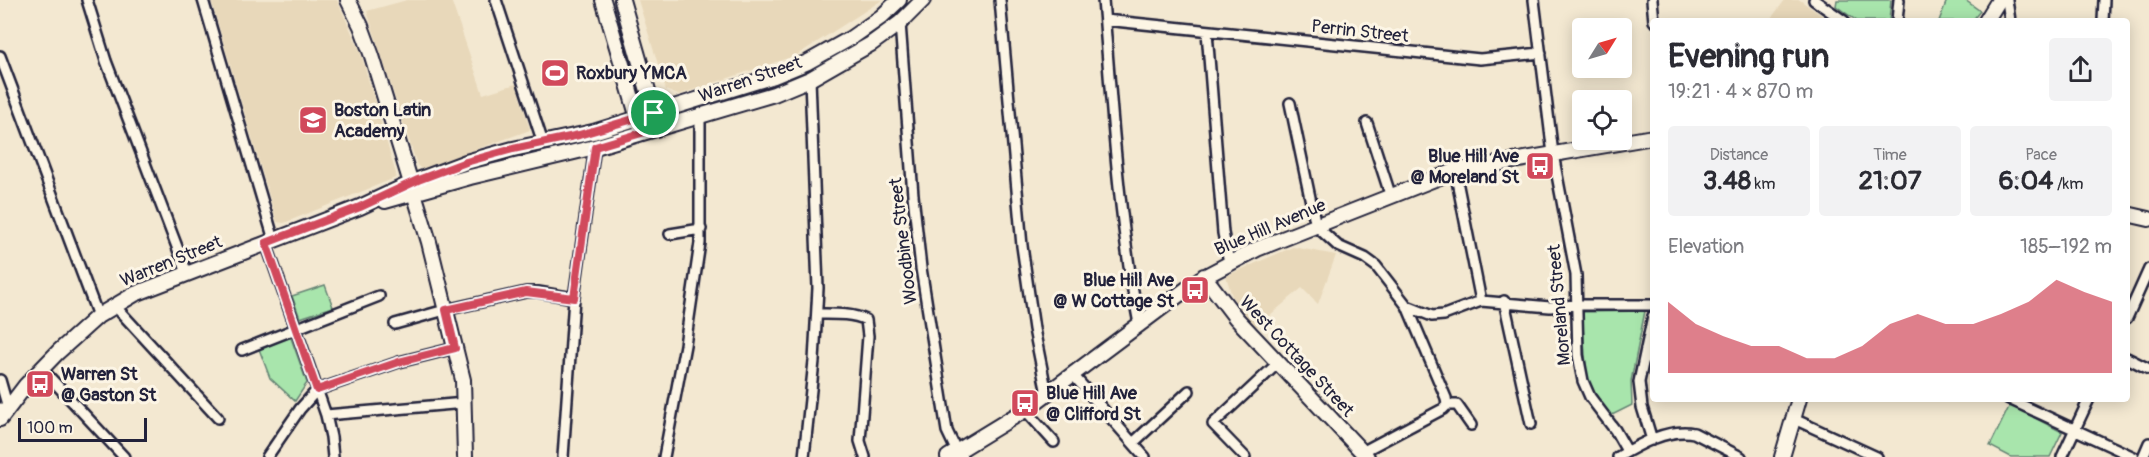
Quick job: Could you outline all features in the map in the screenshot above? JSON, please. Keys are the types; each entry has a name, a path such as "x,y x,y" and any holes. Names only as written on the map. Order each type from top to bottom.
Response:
{"main road":[{"path":"348,0 370,48 429,242 464,385 465,457"},
{"path":"603,0 642,132"},
{"path":"622,0 658,128"},
{"name":"Warren Street","path":"3,411 42,369 98,316 140,291 412,188 489,155 586,134 800,66 857,34 881,17 899,0"},
{"name":"Warren Street","path":"412,188 470,177 595,147 774,94 810,79 860,52 900,22 923,0"},
{"path":"1988,18 1999,0"},
{"name":"Blue Hill Avenue","path":"956,455 1025,410 1204,276 1257,249 1455,171 1650,138"},
{"path":"2130,215 2149,219"},
{"name":"West Cottage Street","path":"1204,276 1236,318 1364,455"},
{"path":"1782,457 1798,402"}],"street":[{"path":"87,0 106,62 187,273"},
{"path":"203,0 296,329 326,415 333,457"},
{"path":"496,0 543,143"},
{"path":"1000,0 1022,246 1040,364 1047,394"},
{"path":"1103,0 1125,246 1140,324"},
{"name":"Moreland Street","path":"1534,0 1553,154 1560,196 1572,243 1576,275 1578,355 1586,392 1615,430 1627,452"},
{"path":"1652,0 1654,18"},
{"path":"1814,0 1840,18"},
{"path":"1897,18 1899,0"},
{"path":"2007,0 2010,18"},
{"path":"2103,18 2104,0"},
{"name":"Perrin Street","path":"1105,20 1480,60 1541,53"},
{"name":"Woodbine Street","path":"900,22 921,268 946,431 956,455"},
{"path":"1207,32 1223,232 1229,262"},
{"path":"0,56 98,316"},
{"path":"804,457 814,361 818,288 810,79"},
{"path":"1290,103 1316,226 1338,246 1365,258 1376,266 1407,306 1447,405"},
{"path":"664,457 694,288 700,229 700,116"},
{"path":"1367,123 1391,197"},
{"path":"563,457 574,298 595,147"},
{"path":"1455,171 1481,301"},
{"path":"670,234 700,229"},
{"path":"2130,302 2149,269"},
{"path":"395,324 526,292 574,298"},
{"path":"242,350 379,296"},
{"path":"1407,306 1432,316 1444,315 1481,301 1504,301 1550,307 1650,305"},
{"path":"1504,301 1531,424"},
{"path":"114,305 218,418"},
{"path":"817,314 839,314 866,320 868,336 860,441 865,457"},
{"path":"1650,330 1639,382 1642,407 1652,440"},
{"path":"267,457 300,409 317,390 399,362 455,348"},
{"path":"2130,360 2149,369"},
{"path":"1245,457 1213,424 1278,363"},
{"path":"42,369 124,457"},
{"path":"1073,375 1145,457"},
{"path":"0,380 3,411"},
{"path":"1133,443 1189,391"},
{"path":"2015,402 2134,457"},
{"path":"2062,457 2088,402"},
{"path":"326,415 465,403"},
{"path":"1364,455 1447,405 1457,405 1471,425"},
{"path":"1025,410 1054,442"},
{"path":"1794,418 1877,457"},
{"path":"1618,457 1652,440 1686,431 1741,457"},
{"path":"2143,457 2149,443"}],"shaded area":[{"name":"Boston Latin Academy","path":"211,0 337,0 360,51 396,174 395,178 284,223 277,222"},
{"path":"407,0 451,0 483,94 516,84 530,130 421,169 417,165 367,11"},
{"path":"638,0 882,0 797,55 678,95 666,90"},
{"path":"1785,0 1800,0 1825,18 1771,18"},
{"path":"1293,247 1336,255 1318,304 1302,288 1256,327 1240,310 1232,296 1226,276"}],"green space":[{"path":"1837,0 1891,0 1889,18 1853,18 1836,6"},
{"path":"1947,0 1965,0 1980,11 1974,18 1940,18"},
{"path":"325,285 333,307 300,318 292,296"},
{"path":"1645,311 1631,381 1632,405 1610,416 1587,381 1582,312"},
{"path":"290,335 307,383 295,401 270,378 259,349"},
{"path":"2010,405 2062,432 2050,457 2011,457 1990,446"}],"place":[{"name":"Roxbury YMCA","path":"555,73"},
{"name":"Boston Latin Academy","path":"313,120"},
{"name":"Blue Hill Ave @ Moreland St","path":"1540,166"},
{"name":"Blue Hill Ave @ W Cottage St","path":"1195,290"},
{"name":"Warren St @ Gaston St","path":"40,384"},
{"name":"Blue Hill Ave @ Clifford St","path":"1025,403"}],"route":[{"path":"654,113 658,128 595,147 574,298 526,292 446,310 455,348 399,362 317,390 266,243 360,207 418,180 466,162 579,135 654,113"}]}
